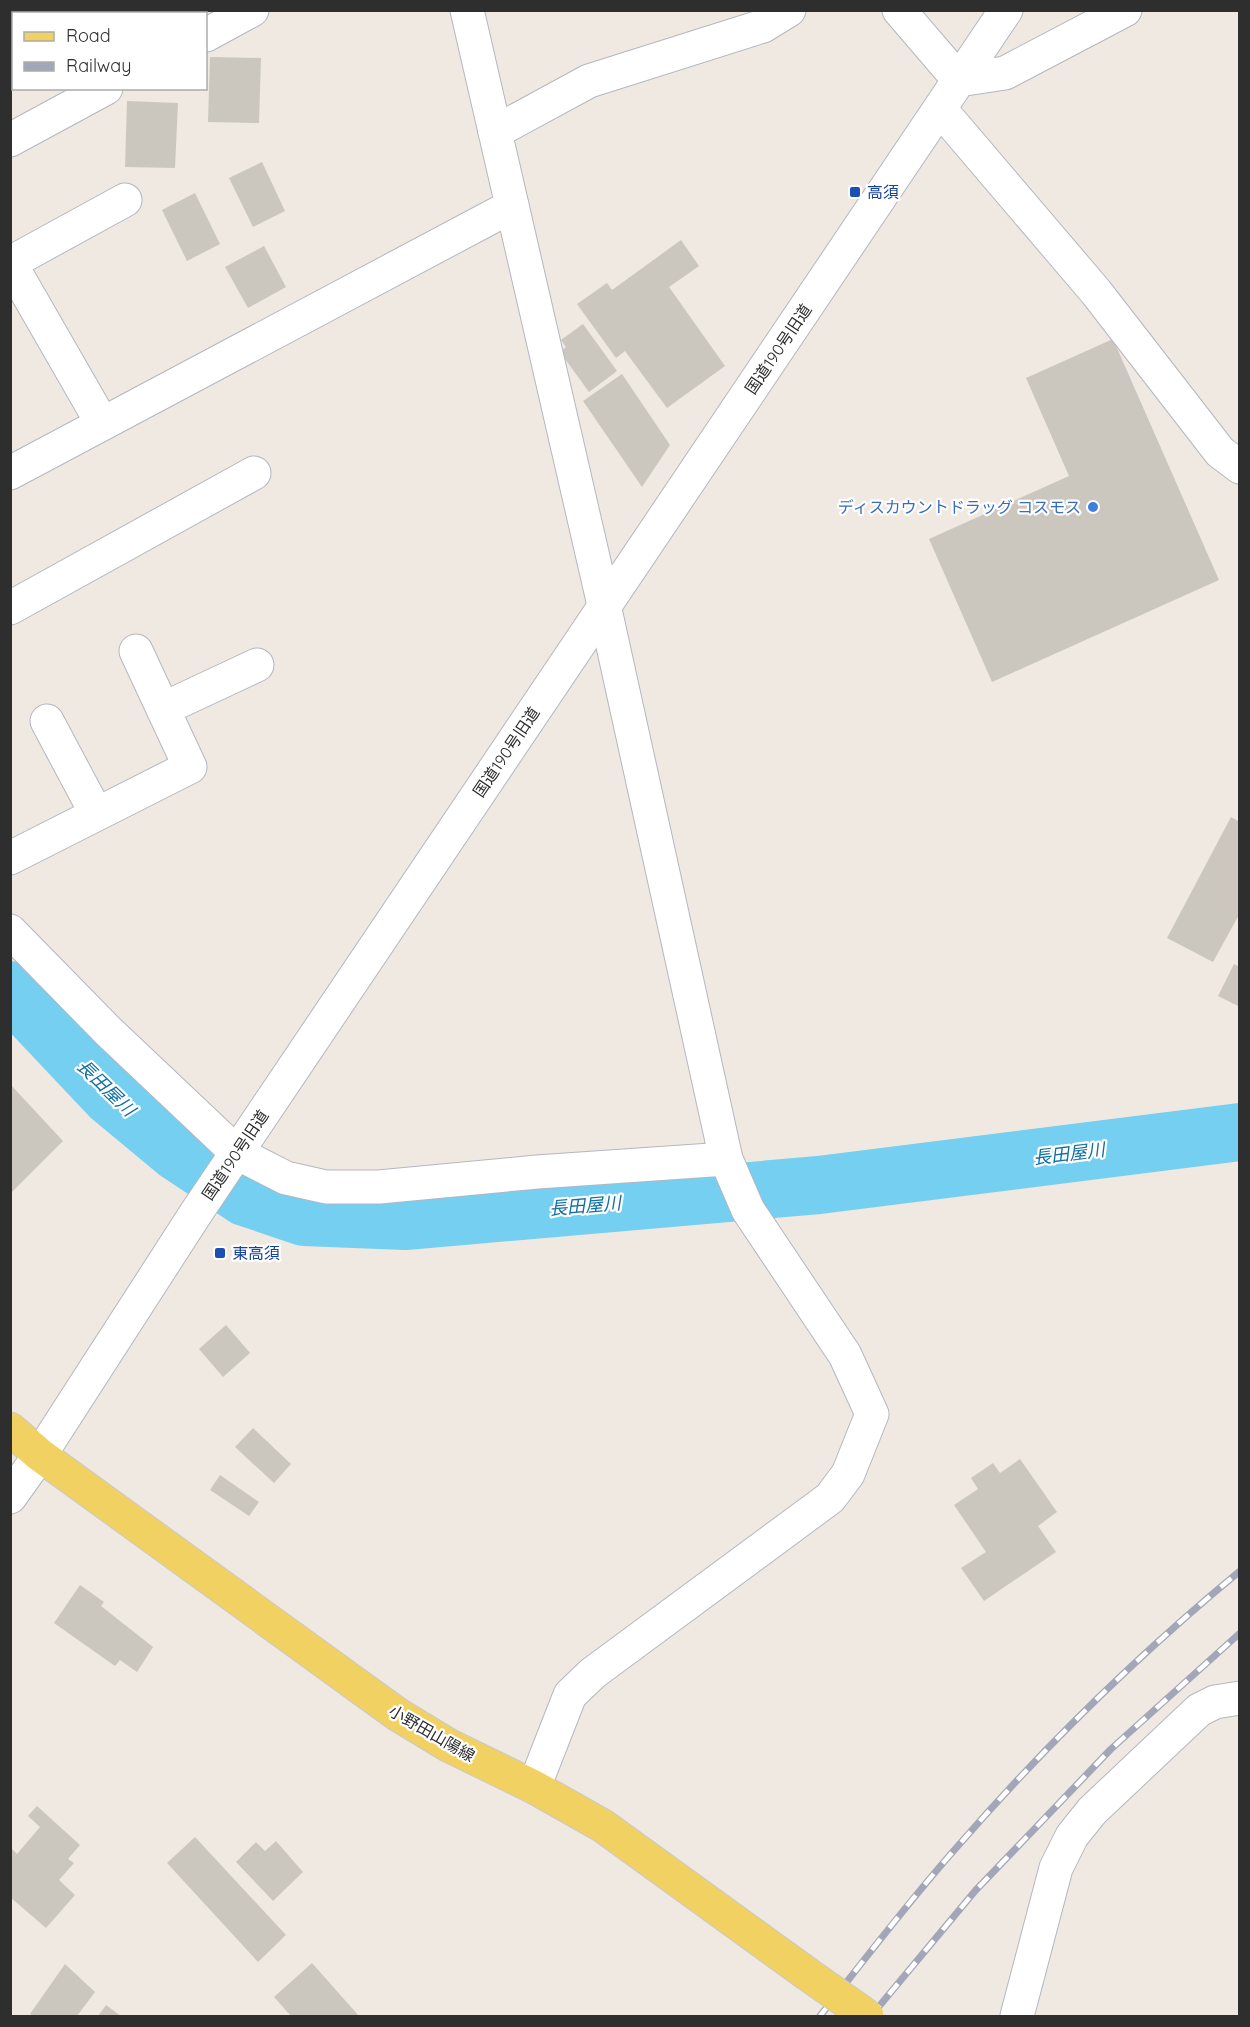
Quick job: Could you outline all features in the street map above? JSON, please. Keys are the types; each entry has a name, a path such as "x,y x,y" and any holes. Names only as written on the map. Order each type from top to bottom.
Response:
{"main road":[{"name":"小野田山陽線","path":"10,1429 40,1455 397,1714 448,1745 534,1787 603,1826 867,2016"}],"street":[{"path":"207,34 252,10"},
{"path":"467,10 604,605 728,1163 748,1210 845,1355 872,1414 848,1474 830,1498 593,1673 570,1695 534,1787"},
{"path":"495,132 589,81 763,26 789,10"},
{"path":"899,10 959,80 1005,73 1125,10"},
{"name":"国道190号旧道","path":"10,1497 40,1455 234,1156 1006,10"},
{"path":"10,140 102,90"},
{"path":"940,109 1095,292 1220,452 1239,467"},
{"path":"102,423 10,263 125,200"},
{"path":"10,472 512,206"},
{"path":"10,608 254,473"},
{"path":"10,858 190,767 136,651"},
{"path":"163,709 257,665"},
{"path":"47,721 96,813"},
{"path":"10,931 234,1156 286,1178 327,1187 379,1187 537,1172 728,1163"},
{"path":"1017,2016 1056,1868 1072,1836 1092,1811 1199,1710 1215,1702 1239,1698"}],"building":[{"path":"210,57 261,58 259,123 208,122"},
{"path":"127,101 178,103 175,168 125,167"},
{"path":"262,162 285,211 253,227 229,178"},
{"path":"195,193 220,244 187,261 162,210"},
{"path":"681,240 699,266 669,287 725,366 667,408 625,351 616,358 577,304 607,283 612,290"},
{"path":"264,246 286,287 248,308 225,267"},
{"path":"583,324 617,371 589,392 560,352 566,347 561,340"},
{"name":"ディスカウントドラッグ コスモス","path":"1113,339 1219,580 992,682 929,539 1069,476 1026,378"},
{"path":"622,374 670,445 642,487 583,401"},
{"path":"1231,817 1240,822 1240,913 1213,962 1167,938"},
{"path":"1234,964 1240,967 1240,1007 1218,996"},
{"path":"10,1084 63,1141 10,1194"},
{"path":"226,1325 250,1353 223,1377 199,1349"},
{"path":"253,1428 291,1464 274,1483 235,1447"},
{"path":"1020,1459 1057,1512 1038,1526 1056,1552 984,1601 961,1568 986,1552 954,1505 978,1489 971,1478 993,1463 1000,1473"},
{"path":"220,1475 259,1502 249,1516 210,1490"},
{"path":"80,1585 104,1602 101,1606 153,1647 137,1672 120,1660 115,1666 54,1623"},
{"path":"37,1806 80,1845 68,1859 74,1863 59,1880 75,1895 46,1928 10,1897 10,1850 12,1849 17,1854 40,1827 28,1816"},
{"path":"195,1837 286,1935 258,1962 167,1863"},
{"path":"276,1841 303,1872 273,1901 236,1862 256,1842 265,1851"},
{"path":"312,1963 359,2016 291,2016 274,1997"},
{"path":"65,1964 95,1992 77,2016 33,2016 30,2014"},
{"path":"106,2005 121,2016 98,2016"}],"waterway":[{"name":"長田屋川","path":"10,990 111,1097 176,1151 245,1197 304,1217 405,1221 819,1185 1240,1132"}],"railway":[{"path":"820,2016 922,1888 1023,1774 1128,1669 1240,1571"},
{"path":"871,2016 975,1891 1111,1749 1240,1633"}],"place":[{"name":"高須","path":"855,192"},
{"name":"ディスカウントドラッグ コスモス","path":"1093,507"},
{"name":"東高須","path":"220,1253"}]}
